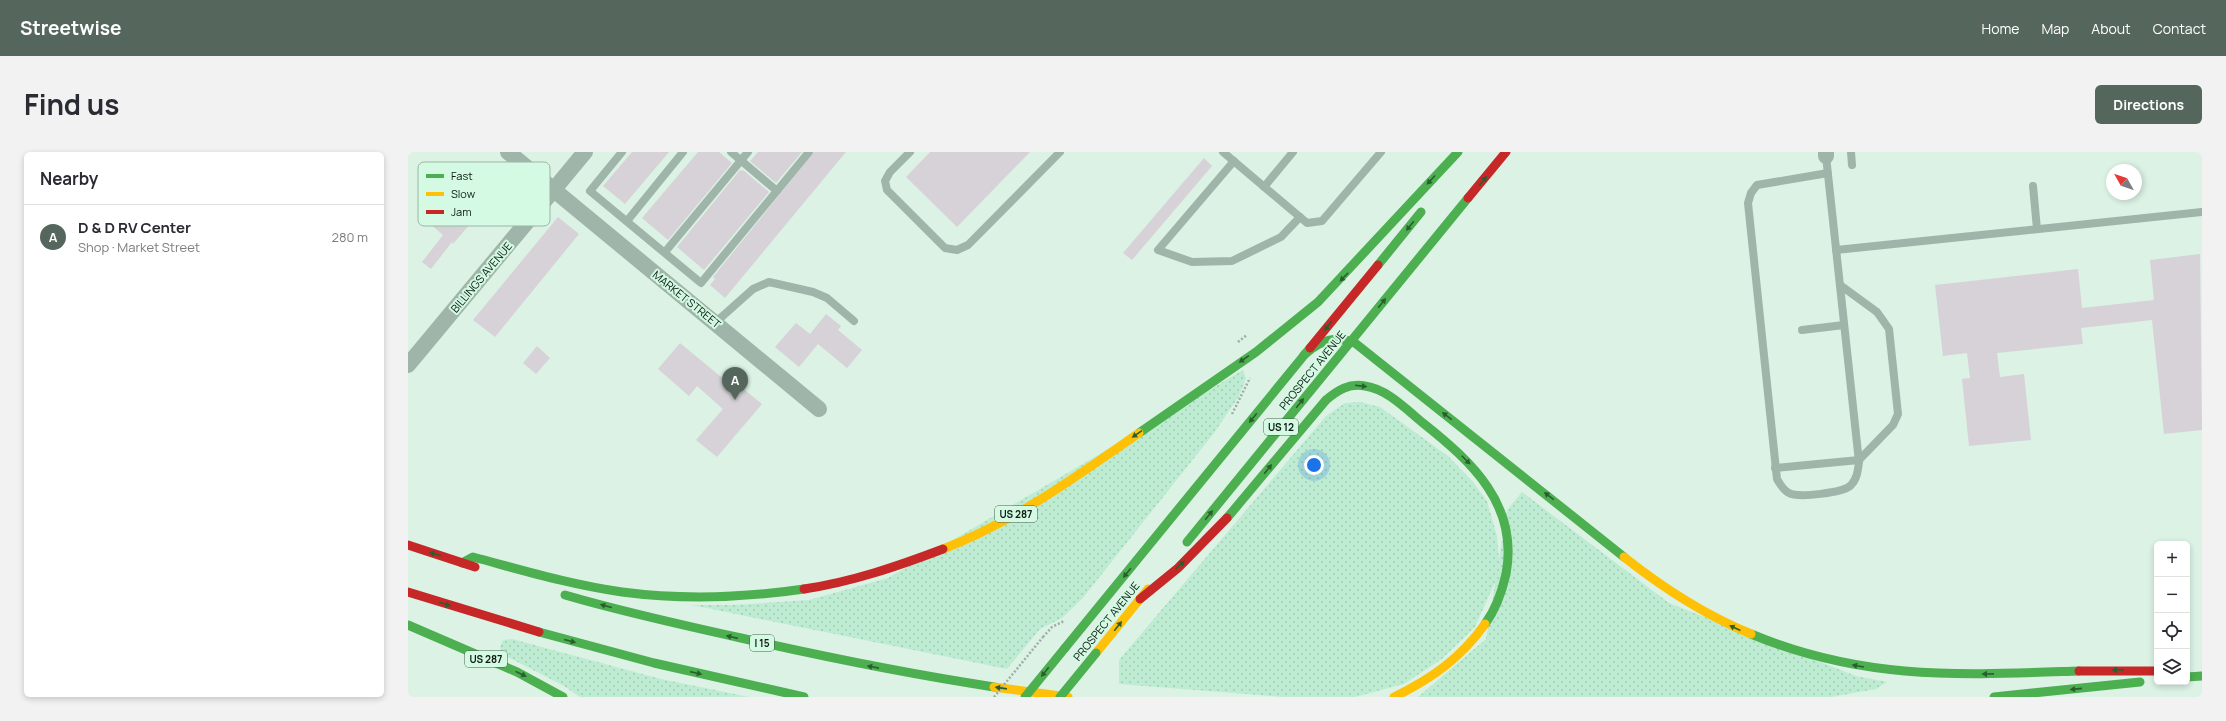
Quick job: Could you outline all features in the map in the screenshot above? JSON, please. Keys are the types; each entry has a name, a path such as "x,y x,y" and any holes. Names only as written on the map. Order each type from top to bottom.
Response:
{"highway":[{"name":"US 287","path":"462,563 473,557 580,584 626,592 670,596 714,597 782,592 829,584 903,564 950,547 1002,522 1061,486 1291,325 1342,279 1458,152"},
{"name":"PROSPECT AVENUE","path":"1179,551 1506,152"},
{"name":"PROSPECT AVENUE","path":"1025,697 1425,207"},
{"path":"1304,355 1316,345 1327,340 1339,338 1351,341 1655,581 1709,615 1766,642 1834,662 1902,672 1984,674 2154,670"},
{"path":"1140,599 1178,568 1217,529 1327,399 1350,386 1361,385 1372,388 1389,397 1414,416 1460,453 1476,470 1498,504 1504,522 1508,546 1507,571 1501,596 1491,618 1477,638 1458,657 1437,674 1394,697"},
{"path":"408,545 499,574"},
{"name":"PROSPECT AVENUE","path":"1060,697 1169,563"},
{"path":"408,592 581,644 684,670 804,697"},
{"name":"I 15","path":"558,593 718,633 864,665 963,682 1068,697"},
{"name":"US 287","path":"408,625 517,672 563,697"},
{"path":"2190,671 2202,672"},
{"path":"2190,678 2202,676"},
{"path":"1994,697 2149,682"}],"street":[{"name":"MARKET STREET","path":"508,152 520,162"},
{"name":"BILLINGS AVENUE","path":"550,194 585,152"},
{"name":"MARKET STREET","path":"550,187 716,322 819,409"},
{"name":"BILLINGS AVENUE","path":"408,365 523,226"}],"lane":[{"path":"622,152 590,191 701,283 809,152"},
{"path":"627,221 683,152"},
{"path":"731,152 777,191"},
{"path":"665,252 748,152"},
{"path":"910,152 890,172 885,181 887,190 946,248 958,250 968,245 1060,152"},
{"path":"1223,152 1307,223 1322,221 1381,152"},
{"path":"1264,187 1293,152"},
{"path":"1851,152 1852,165"},
{"path":"1826,154 1859,460 1857,475 1852,485 1842,491 1795,495 1782,488 1777,479 1775,468 1748,203 1751,193 1757,185 1828,173"},
{"path":"1234,161 1158,250 1192,262 1232,260 1281,237 1300,217"},
{"path":"2033,186 2037,229"},
{"path":"1836,250 2202,212"},
{"path":"716,322 753,289 769,282 813,292 827,298 854,321"},
{"path":"1775,468 1859,460 1893,425 1898,414 1889,329 1878,312 1840,284"},
{"path":"1802,330 1844,325"}],"path":[{"path":"994,697 1042,637"}],"green space":[{"path":"1243,370 1246,378 1239,396 1214,433 1082,599 1062,618 1040,629 1007,669 692,605 732,605 809,600 888,578"},
{"path":"1360,402 1380,407 1448,456 1473,482 1487,501 1497,536 1500,571 1475,627 1442,659 1404,684 1355,697 1284,697 1119,684 1119,660 1326,416 1345,403"},
{"path":"1522,492 1669,603 1856,676 1887,682 1876,689 1831,697 1418,697 1486,639 1507,510"},
{"path":"512,639 661,679 749,697 580,697 564,686 502,654 500,647 503,640"}],"building":[{"path":"632,152 669,152 625,204 603,186"},
{"path":"698,152 719,152 732,163 668,240 642,218"},
{"path":"758,152 802,152 776,183 750,161"},
{"path":"814,152 846,152 725,298 710,285 715,279 713,277"},
{"path":"930,152 1030,152 957,227 906,177"},
{"path":"1204,158 1212,166 1132,260 1123,253"},
{"path":"740,170 743,170 769,192 704,270 677,247"},
{"path":"558,217 579,234 495,337 473,320"},
{"path":"432,226 468,226 453,244 452,242 431,269 422,262 443,235"},
{"path":"2200,254 2202,430 2164,434 2152,320 2081,328 2083,344 1997,353 2000,377 2024,374 2031,440 1969,446 1962,379 1970,378 1967,353 1943,356 1935,285 2078,269 2082,308 2154,300 2150,260"},
{"path":"826,314 841,326 838,330 862,350 847,368 818,344 799,367 775,347 796,323 810,334"},
{"path":"680,343 738,391 741,387 762,404 717,457 696,440 723,409 697,386 689,396 658,369"},
{"path":"537,346 550,358 536,374 523,363"}],"traffic: fast":[{"path":"1139,433 1256,352 1318,302 1458,152"},
{"path":"1187,542 1468,198"},
{"path":"1378,265 1421,212"},
{"path":"1304,355 1316,346 1328,341 1341,340 1355,343 1624,557"},
{"path":"1065,648 1310,348"},
{"path":"1227,518 1326,400 1339,390 1349,386 1359,385 1381,391 1389,395 1403,406 1458,453 1488,487 1498,506 1505,527 1508,549 1506,574 1498,600 1485,624"},
{"path":"462,563 473,557 547,577 603,589 645,595 713,597 804,589"},
{"path":"565,595 653,618 804,652 899,671 994,687"},
{"path":"408,625 517,672 563,697"},
{"path":"539,632 654,663 804,697"},
{"path":"1751,634 1793,649 1833,660 1913,672 1993,674 2079,671"},
{"path":"1025,697 1065,648"},
{"path":"1060,697 1096,653"},
{"path":"2190,677 2202,676"},
{"path":"1994,697 2140,682"}],"traffic: slow":[{"path":"943,549 995,526 1020,512 1139,433"},
{"path":"1624,557 1685,600 1734,627 1751,634"},
{"path":"1096,653 1148,589"},
{"path":"1394,697 1433,675 1466,647 1485,624"},
{"path":"994,687 1068,697"}],"traffic: jam":[{"path":"1468,198 1506,152"},
{"path":"1310,348 1378,265"},
{"path":"1140,599 1178,568 1227,518"},
{"path":"408,545 475,567"},
{"path":"804,589 875,573 943,549"},
{"path":"408,592 539,632"},
{"path":"2079,671 2154,671"}],"place":[{"name":"D & D RV Center","path":"735,400"}]}
